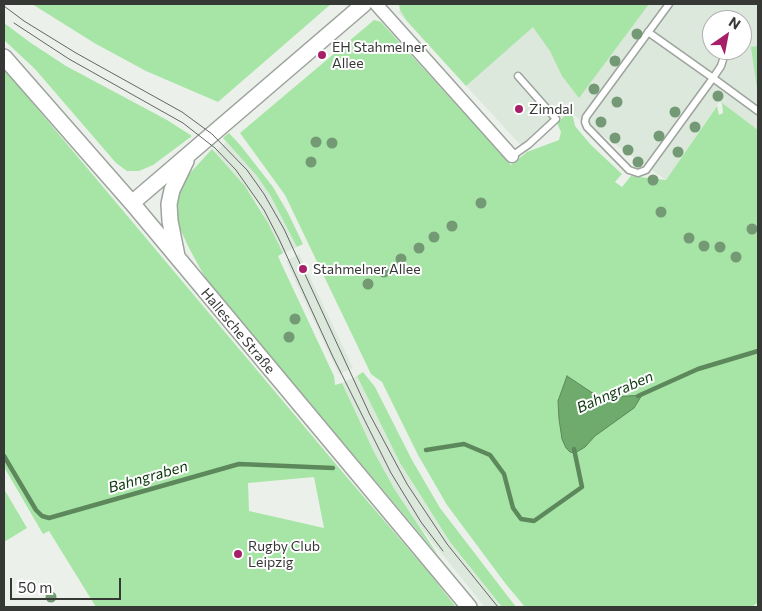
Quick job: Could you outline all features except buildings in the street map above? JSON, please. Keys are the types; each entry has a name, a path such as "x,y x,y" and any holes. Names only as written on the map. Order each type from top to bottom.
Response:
{"street":[{"path":"132,203 364,4"},
{"path":"376,4 512,156"},
{"name":"Hallesche Straße","path":"4,57 132,203 469,607"},
{"path":"177,258 170,221 169,204 172,190 181,169 192,152"}],"lane":[{"path":"669,4 586,117 587,127 629,170 638,173 646,170 713,78 723,60"},
{"path":"648,32 758,111"},
{"path":"512,156 529,144 556,119 518,76"}],"shaded area":[{"path":"32,4 331,4 218,102 146,71 96,44"},
{"path":"399,4 649,4 579,98 562,76 550,51 533,27 466,86 407,21 400,10"},
{"path":"408,4 758,4 758,130 719,102 666,180 569,112 527,152 398,12"},
{"path":"374,20 381,22 511,165 527,152 559,140 561,132 557,123 569,112 573,117 575,126 591,145 622,174 615,182 622,187 631,176 666,180 717,106 719,115 723,113 722,103 758,130 758,602 752,607 525,607 447,505 418,455 382,382 371,374 285,195 240,133"},
{"path":"4,23 66,66 167,120 192,136 153,165 139,171 127,171 116,163 35,69 4,40"},
{"path":"758,46 758,95 752,54 752,47"},
{"path":"4,69 456,607 96,607 49,531 43,534 4,467","holes":["314,477 324,528 249,511 248,483"]},
{"path":"229,133 273,187 303,244 297,247 270,195 257,176 223,138"},
{"path":"226,142 257,176 270,195 297,247 283,253 258,204 215,152"},
{"path":"212,149 245,186 268,223 283,253 278,256 334,376 335,385 342,383 374,452 395,490 438,555 207,281 176,220 175,206 181,183"},
{"path":"299,254 353,368 339,374 286,261"},
{"path":"363,372 375,387 412,460 440,508 516,607 502,607 450,542 400,463 357,376"},
{"path":"357,376 400,463 416,489 450,542 502,607 485,607 415,521 395,490 374,452 342,383"},
{"path":"567,376 600,398 642,395 634,408 575,453 570,452 566,448 562,439 559,419 558,401"},
{"path":"4,489 27,528 4,542"}],"waterway":[{"name":"Bahngraben","path":"638,396 698,369 758,351"},
{"name":"Bahngraben","path":"426,450 464,444 490,455 504,474 513,508 521,519 534,521 582,487 574,449"},
{"name":"Bahngraben","path":"4,456 36,510 42,516 49,518 239,464 333,468"}],"tram line":[{"path":"4,6 24,21 76,53 182,112 212,134 247,170 264,194 284,229 370,415 407,484 447,544 498,607"},
{"path":"14,23 69,59 183,123 215,148 236,170 264,210 279,239 333,357 391,473 421,522 443,551"}],"place":[{"name":"EH Stahmelner Allee","path":"322,55"},
{"name":"Zimdal","path":"519,109"},
{"name":"Stahmelner Allee","path":"303,269"},
{"name":"Rugby Club Leipzig","path":"238,554"}]}
